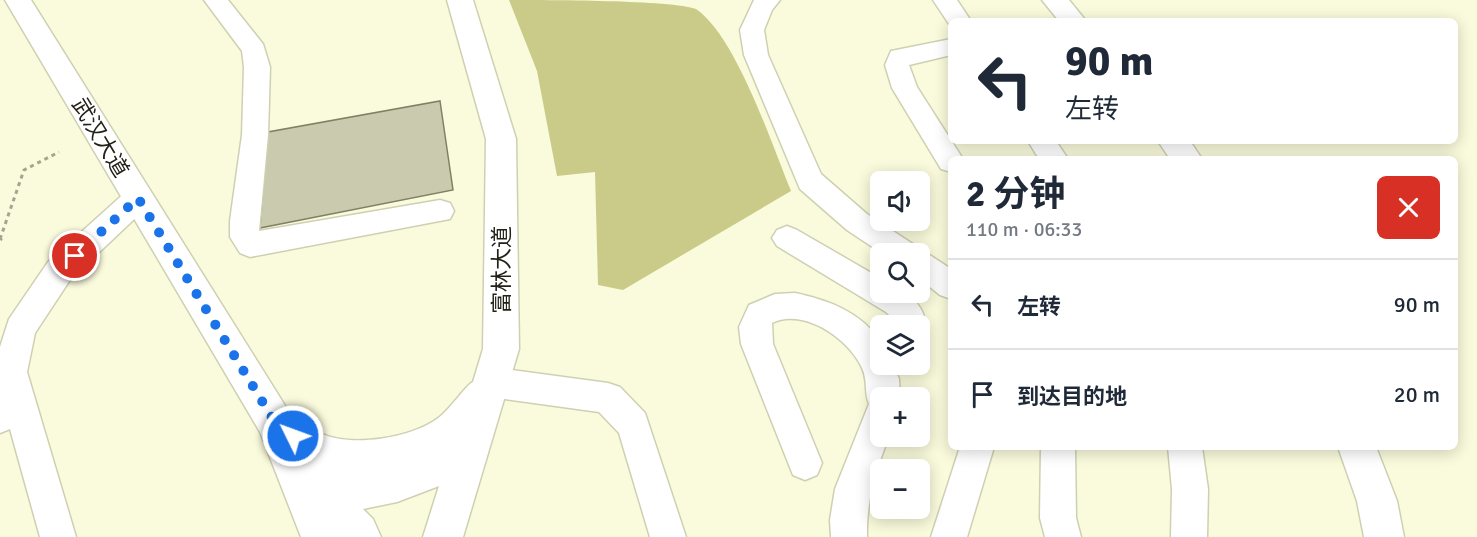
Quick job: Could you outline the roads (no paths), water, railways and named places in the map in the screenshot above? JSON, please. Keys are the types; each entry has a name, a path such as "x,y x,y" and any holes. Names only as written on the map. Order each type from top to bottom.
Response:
{"main road":[{"name":"武汉大道","path":"18,0 276,426"},
{"name":"富林大道","path":"443,537 501,349 501,139 460,0"},
{"path":"1055,0 1070,18"},
{"path":"1175,144 1185,156"},
{"path":"276,426 311,448 336,455 368,458 397,455 439,438 465,419 490,382"},
{"path":"276,426 310,477 332,488 353,492 407,479 447,462 471,443"},
{"path":"276,426 321,537"},
{"path":"276,426 315,494 356,527 361,537"},
{"path":"1358,450 1377,501 1384,537"}],"street":[{"path":"216,0 254,50 257,67 255,135 244,221 245,237 250,245 440,211"},
{"path":"768,0 761,8 752,30 756,55 810,181 857,222 890,243"},
{"path":"945,0 957,18"},
{"path":"948,48 900,57 897,65 905,88 948,157"},
{"path":"0,417 20,328 59,271 138,198"},
{"path":"787,238 897,303 907,315"},
{"path":"930,270 948,284"},
{"path":"805,463 757,344 755,327 760,314 776,307 796,306 819,311 839,321 860,338 877,363 885,387"},
{"path":"10,370 58,537"},
{"path":"490,382 608,398 633,424 669,537"},
{"path":"849,537 847,514 854,482 870,441"},
{"path":"949,537 976,450"},
{"path":"1058,450 1058,518 1063,537"},
{"path":"1185,450 1190,489 1189,537"}]}
